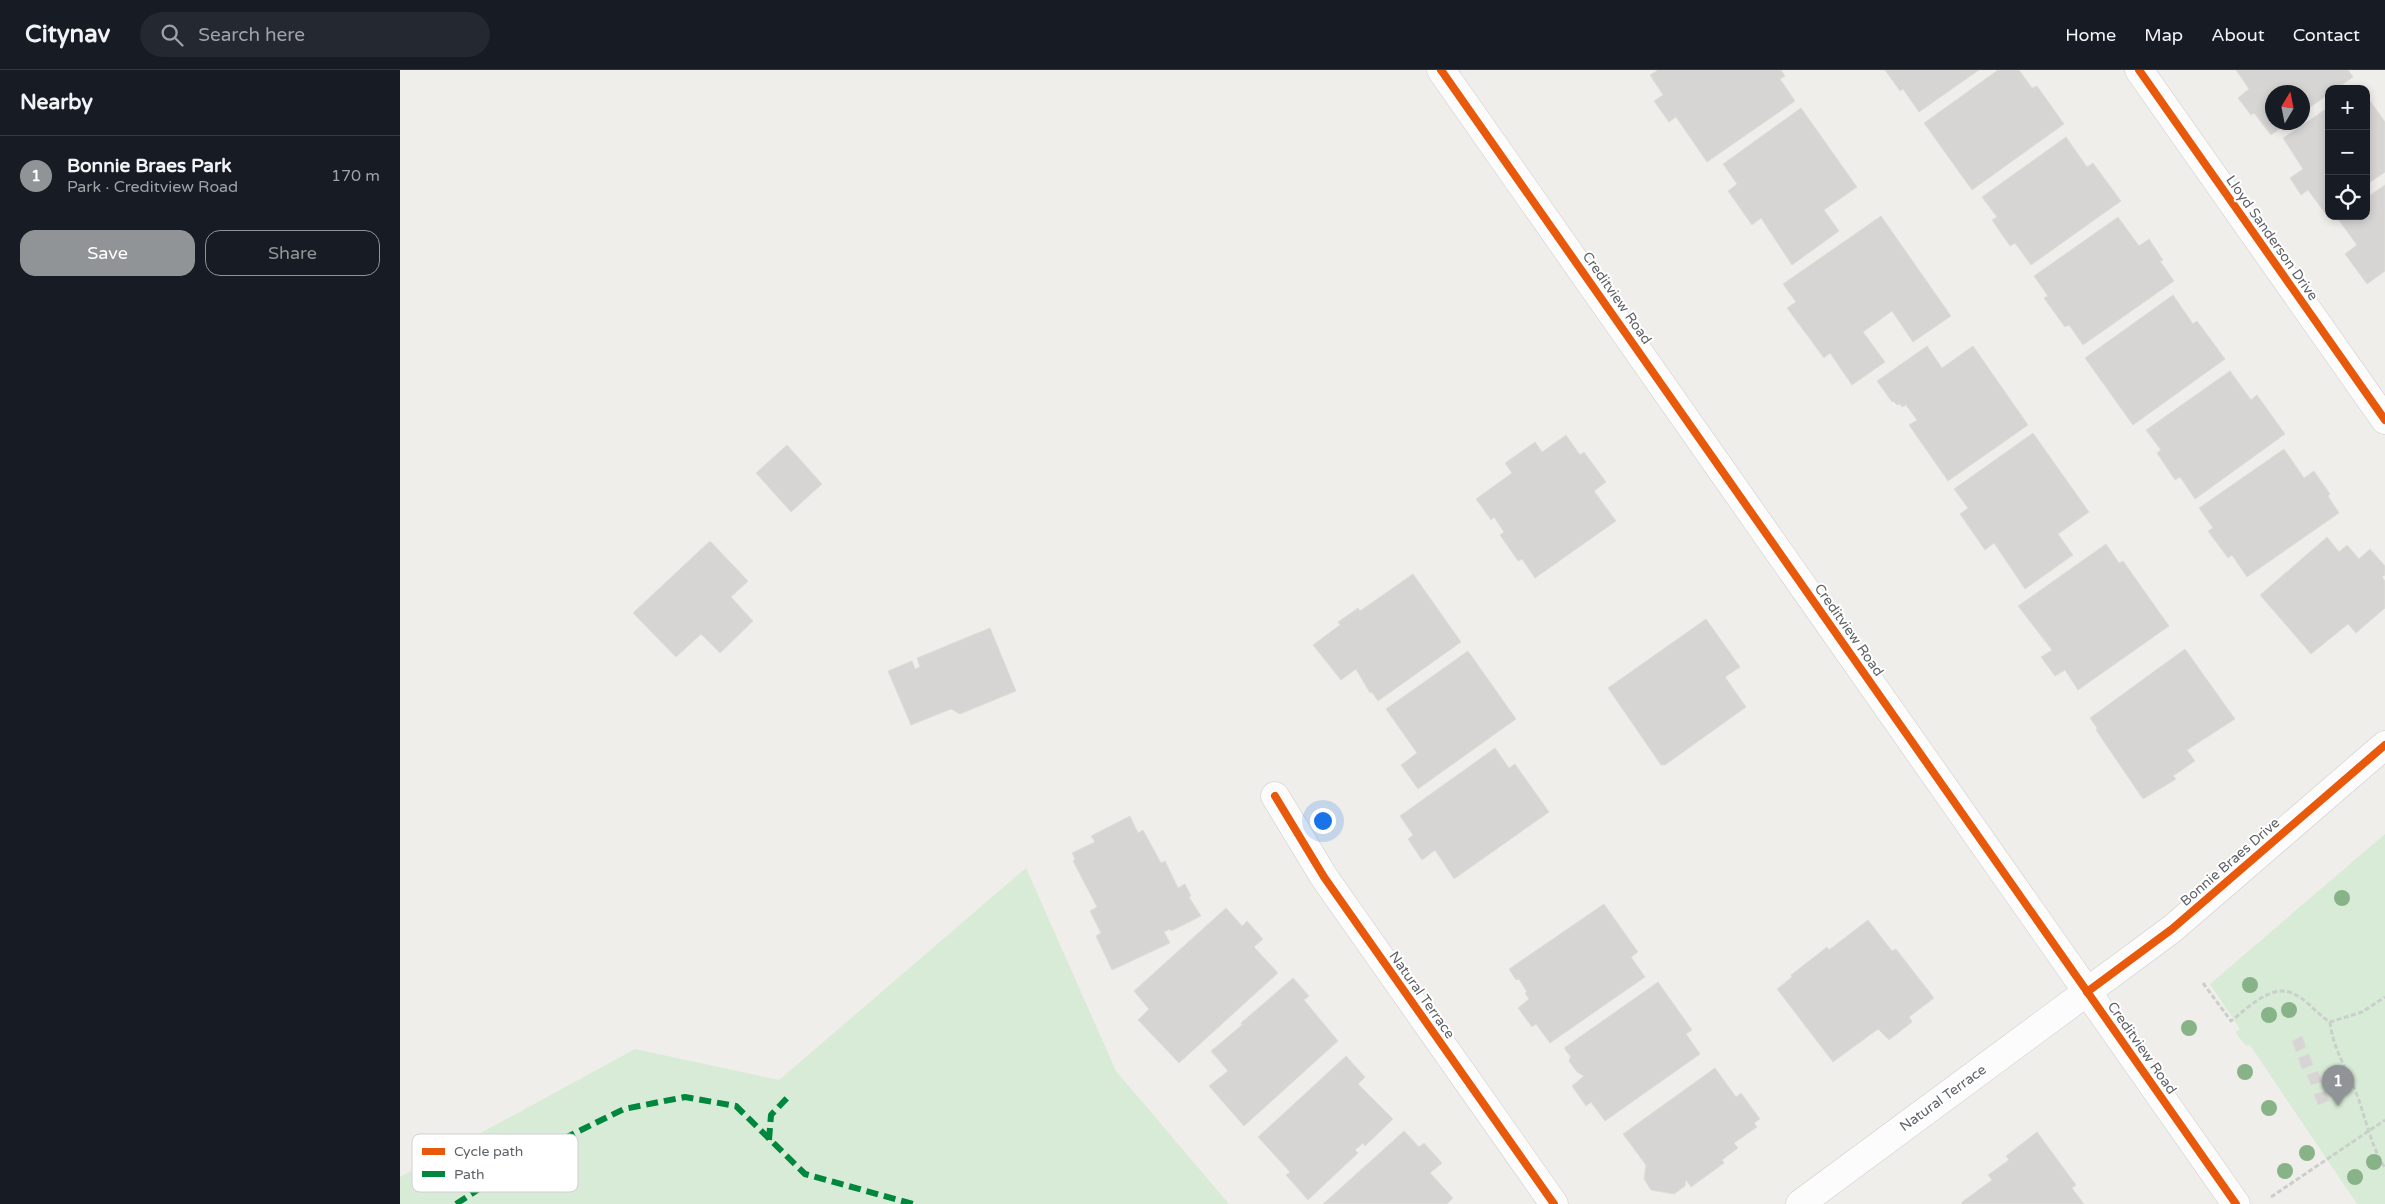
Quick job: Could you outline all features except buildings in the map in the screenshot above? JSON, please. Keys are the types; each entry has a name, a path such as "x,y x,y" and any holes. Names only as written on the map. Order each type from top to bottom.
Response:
{"street":[{"name":"Creditview Road","path":"1441,70 2236,1204"},
{"name":"Lloyd Sanderson Drive","path":"2139,70 2385,420"},
{"name":"Bonnie Braes Drive","path":"2087,992 2172,929 2385,745"},
{"name":"Natural Terrace","path":"1275,796 1324,878 1554,1204"},
{"name":"Natural Terrace","path":"1800,1204 2087,992"}],"path":[{"path":"2204,983 2231,1021 2270,993 2286,990 2296,994 2319,1016 2330,1022 2362,1012 2385,997"},
{"path":"2330,1022 2331,1036 2339,1059 2356,1093 2368,1131 2385,1168"},
{"path":"2266,1200 2385,1120"}],"green space":[{"path":"2385,834 2385,1204 2357,1204 2250,1045 2246,1046 2235,1032 2240,1029 2210,984"},
{"path":"1026,868 1116,1071 1229,1204 400,1204 400,1177 412,1170 412,1192 578,1192 578,1134 479,1134 635,1049 779,1080"}],"marked path":[{"path":"573,1134 624,1109 685,1097 736,1106 805,1174 913,1204"},
{"path":"769,1140 771,1115 788,1097"},
{"path":"456,1204 474,1192"}],"cycle path":[{"path":"1441,70 2236,1204"},
{"path":"2139,70 2385,420"},
{"path":"2087,992 2172,929 2385,745"},
{"path":"1275,796 1324,877 1554,1204"}],"place":[{"name":"Bonnie Braes Park","path":"2338,1106"}]}
